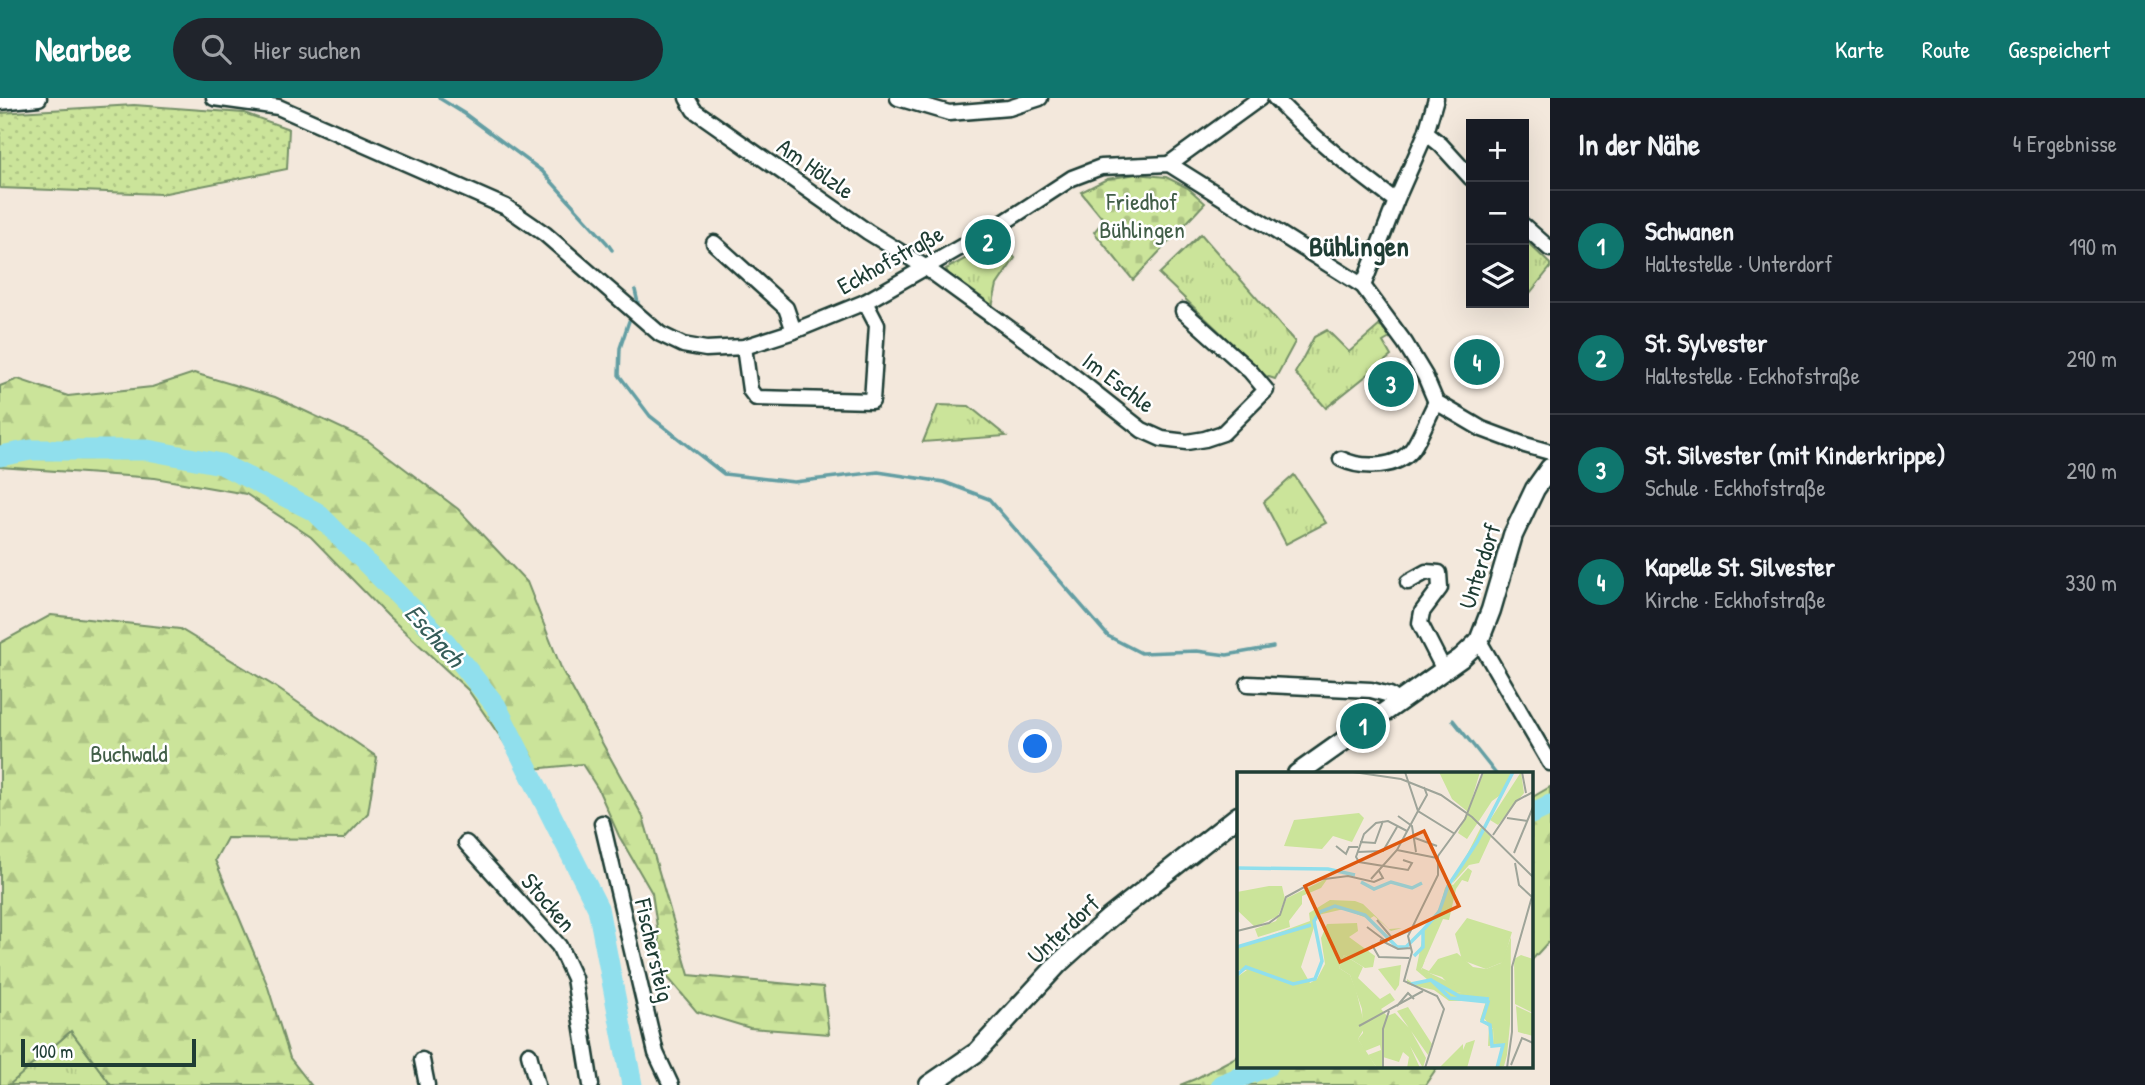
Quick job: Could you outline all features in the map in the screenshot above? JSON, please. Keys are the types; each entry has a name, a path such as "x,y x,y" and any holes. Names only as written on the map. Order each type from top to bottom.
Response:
{"street":[{"path":"0,102 39,98"},
{"name":"Eckhofstraße","path":"214,98 278,107 506,207 545,234 660,334 683,345 706,349 744,347 794,331 865,302 1003,223 1072,178 1101,167 1169,164"},
{"name":"Am Hölzle","path":"687,98 694,110 868,232 925,267"},
{"path":"898,98 949,113 1009,108 1040,98"},
{"path":"1260,98 1169,164 1363,286 1405,343 1425,376 1436,402 1482,429 1550,452"},
{"path":"1275,98 1297,122 1396,201"},
{"path":"1363,286 1426,133 1436,98"},
{"path":"1426,133 1466,172"},
{"path":"1529,230 1550,249"},
{"path":"714,243 786,308 794,331"},
{"name":"Im Eschle","path":"925,267 1057,363 1142,430 1162,439 1187,442 1223,433 1266,390 1250,370 1183,311"},
{"path":"744,347 750,390 756,398 872,401 877,325 865,302"},
{"path":"1341,459 1359,466 1391,463 1412,450 1436,402"},
{"name":"Unterdorf","path":"1300,772 1444,670 1479,641 1513,535 1535,489 1550,467"},
{"name":"Unterdorf","path":"1408,582 1426,572 1439,573 1440,587 1422,612 1420,623 1444,670"},
{"path":"1479,641 1550,763"},
{"path":"1248,684 1371,690 1390,695 1398,702"},
{"name":"Unterdorf","path":"929,1085 977,1052 1059,963 1109,918 1237,817"},
{"name":"Fischersteig","path":"602,823 656,1053 671,1085"},
{"name":"Stocken","path":"466,843 559,946 574,978 591,1085"},
{"path":"530,1054 537,1085"},
{"path":"422,1060 427,1085"}],"green space":[{"path":"134,105 244,113 289,129 287,169 161,194 0,188 0,113"},
{"name":"Friedhof Bühlingen","path":"1136,174 1166,177 1188,188 1205,203 1133,280 1094,232 1104,220 1081,192 1107,179"},
{"path":"1201,234 1295,342 1275,379 1266,376 1159,274"},
{"path":"998,238 1015,258 997,285 992,307 950,278 946,269"},
{"path":"1529,244 1550,264 1550,268 1530,293"},
{"path":"1380,325 1390,338 1383,342 1391,356 1326,408 1295,373 1314,337 1327,330 1349,352"},
{"path":"194,373 275,397 367,440 458,509 527,582 562,670 643,817 689,975 823,987 829,1034 750,1028 697,1012 664,973 652,893 619,836 598,789 582,764 523,770 468,690 388,616 311,537 246,494 155,478 0,467 0,386 18,379 68,396 152,387"},
{"path":"938,405 969,406 1006,436 923,442"},
{"path":"1294,475 1326,523 1286,544 1264,502"},
{"name":"Buchwald","path":"51,615 180,629 274,686 377,757 368,813 344,839 227,838 215,860 267,984 290,1058 311,1085 111,1085 71,1031 9,1085 0,1085 0,643"},
{"path":"1550,787 1550,940 1532,960 1532,797"},
{"path":"71,1031 111,1085 9,1085 16,1078"},
{"path":"1237,1057 1237,1068 1437,1068 1425,1085 1180,1085"}],"waterway":[{"path":"439,98 542,171 612,250"},
{"path":"635,290 638,303"},
{"path":"629,321 620,348 619,375 650,416 724,474 794,482 878,472 944,482 989,499 1108,636 1141,653 1197,651 1227,655 1273,647"},
{"name":"Eschach","path":"0,456 31,450 148,450 221,464 316,512 446,643 496,706 598,908 632,1085"},
{"path":"1453,720 1494,772"},
{"path":"1532,814 1550,805"},
{"path":"1221,1085 1263,1068"}],"place":[{"name":"St. Sylvester","path":"988,242"},
{"name":"Kapelle St. Silvester","path":"1477,362"},
{"name":"St. Silvester (mit Kinderkrippe)","path":"1391,384"},
{"name":"Schwanen","path":"1363,726"}],"district":[{"name":"Bühlingen","path":"1359,246"}]}
